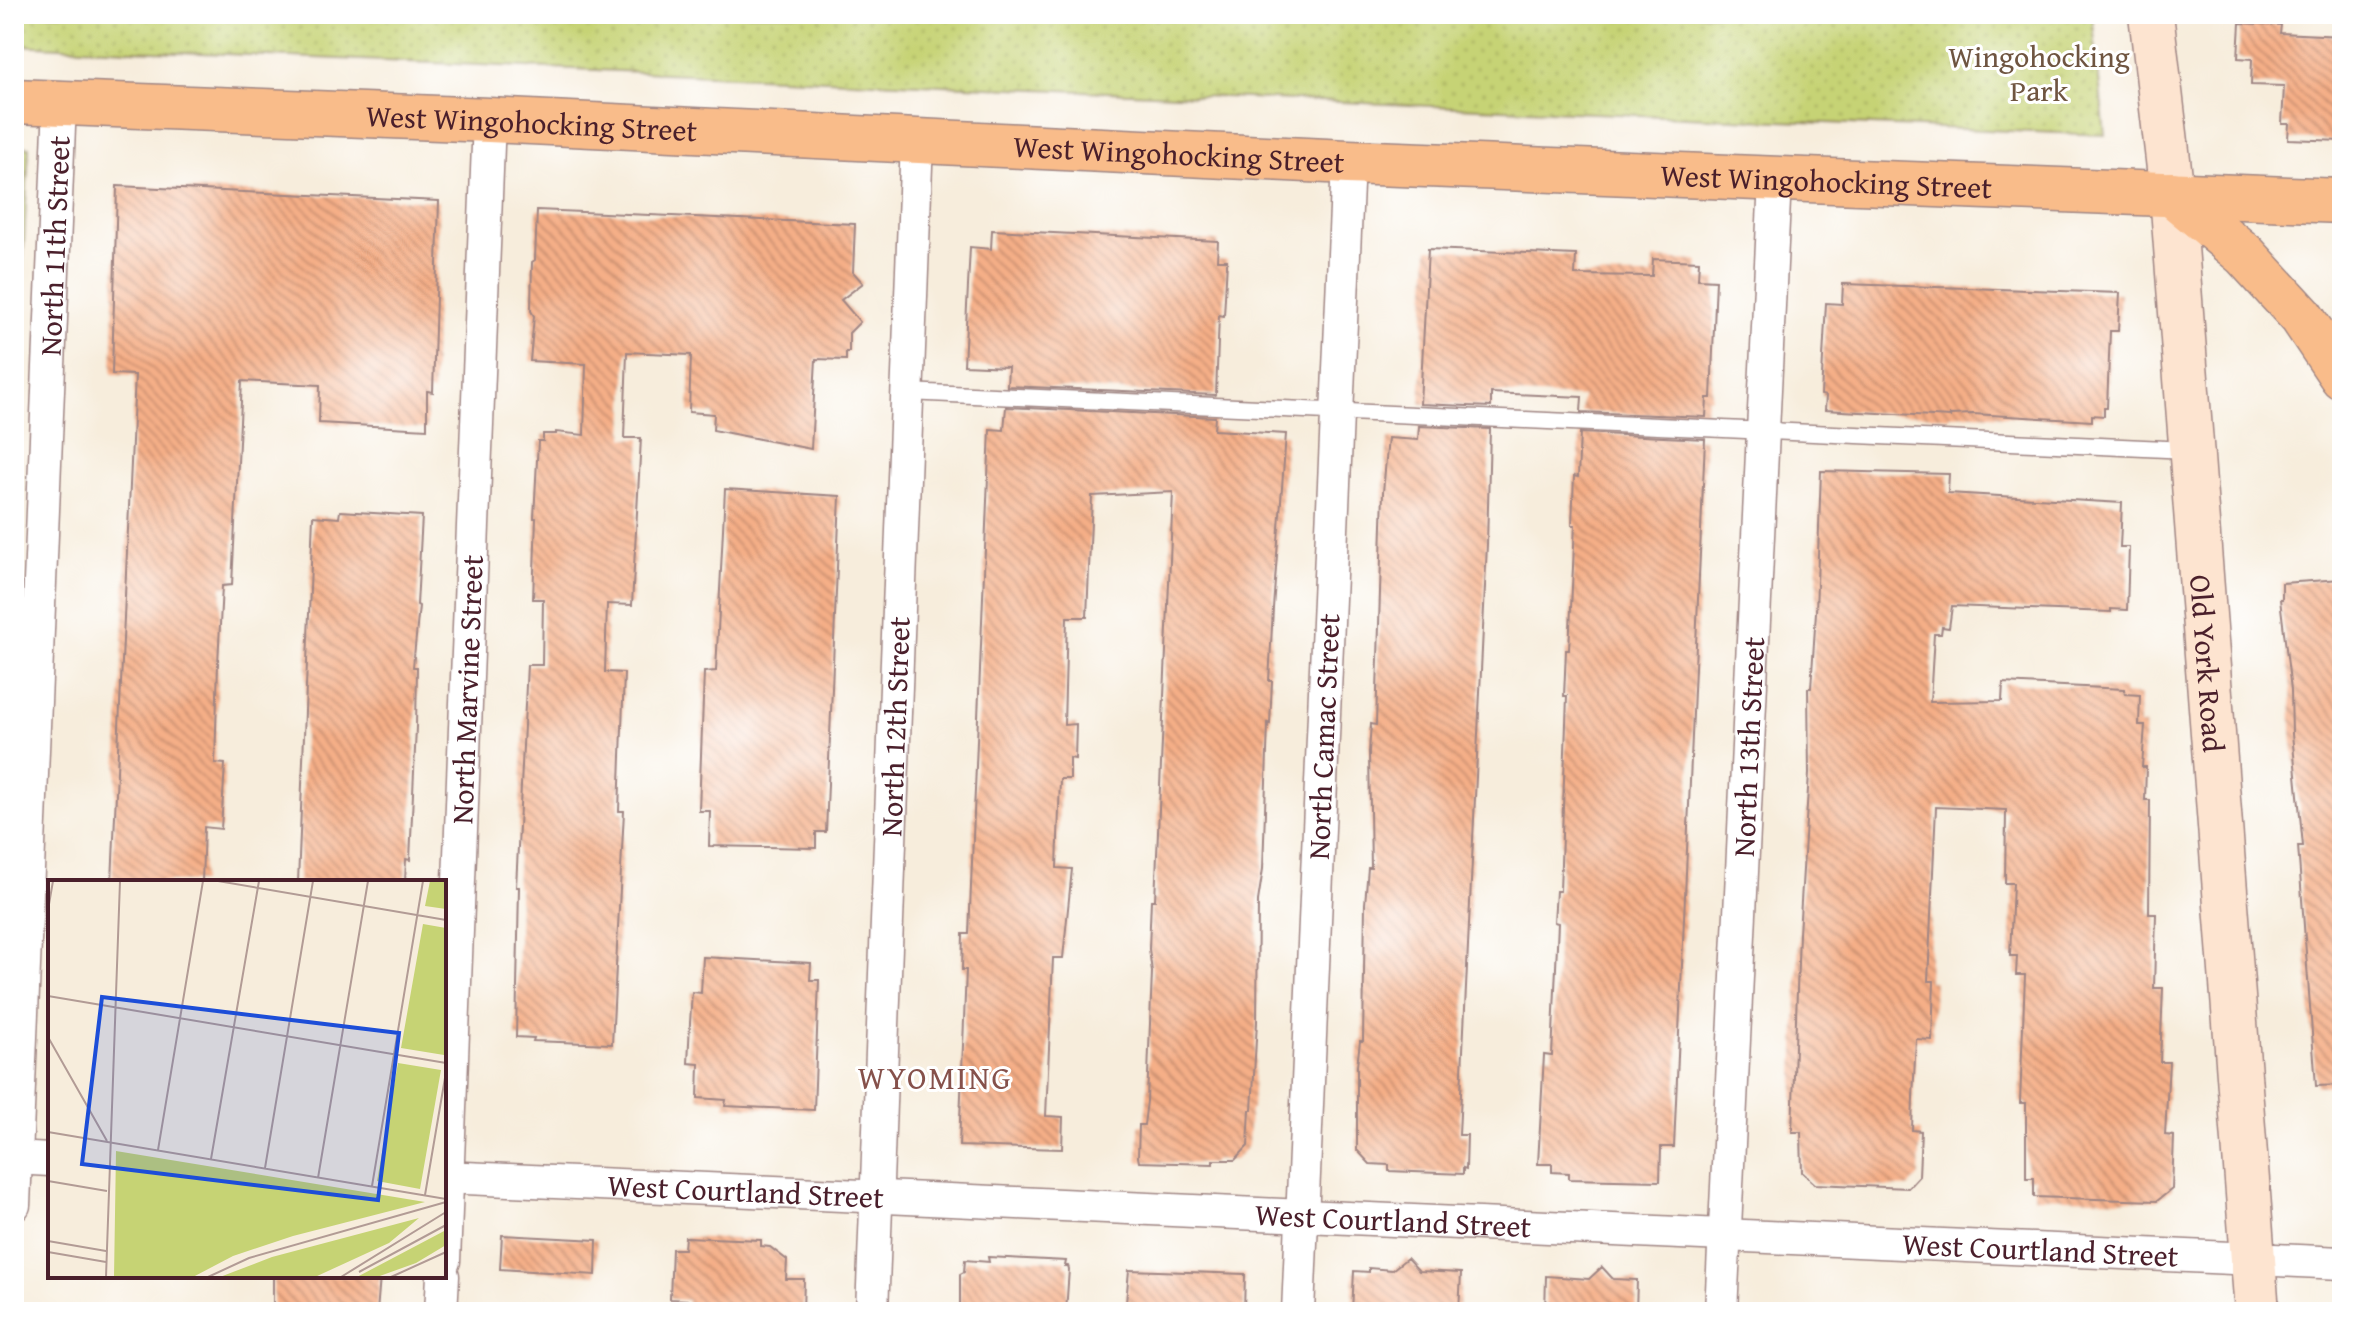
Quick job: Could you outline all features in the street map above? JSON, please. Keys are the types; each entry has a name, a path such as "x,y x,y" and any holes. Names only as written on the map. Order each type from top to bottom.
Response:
{"main road":[{"name":"West Wingohocking Street","path":"14,101 489,120 1348,162 2342,201"},
{"path":"2172,194 2245,255 2301,316 2342,377"}],"street":[{"name":"Old York Road","path":"2151,14 2172,194 2257,1312"},
{"name":"North 11th Street","path":"14,1205 60,103"},
{"name":"North Marvine Street","path":"446,1178 489,120"},
{"name":"North 12th Street","path":"872,1312 917,140"},
{"name":"North Camac Street","path":"1298,1312 1348,162"},
{"name":"North 13th Street","path":"1721,1312 1775,180"},
{"path":"15,1158 48,1160"},
{"name":"West Courtland Street","path":"446,1178 2342,1263"},
{"path":"441,1312 443,1278"}],"lane":[{"path":"907,392 2191,450"}],"green space":[{"name":"Wingohocking Park","path":"14,14 2092,14 2105,135 14,45"},
{"path":"14,146 29,147 14,427"}],"building":[{"path":"2240,23 2281,25 2280,33 2342,36 2342,141 2288,139 2289,124 2282,124 2284,86 2251,85 2252,59 2238,58"},
{"path":"117,186 439,201 433,392 427,391 427,429 319,423 320,385 242,381 232,585 222,586 218,663 215,763 225,764 221,829 204,827 202,880 112,880 135,375 112,374"},
{"path":"537,210 855,224 853,272 863,283 841,300 860,322 849,333 846,360 816,359 811,449 713,430 714,414 689,412 691,355 627,352 624,438 641,438 632,605 607,604 605,672 624,673 619,811 624,811 612,1044 533,1041 534,1038 516,1037 519,887 516,887 527,665 542,665 543,599 533,599 538,441 543,441 543,434 556,432 584,435 586,364 530,361 534,316 531,311 532,262 535,260"},
{"path":"992,230 1218,241 1217,260 1227,260 1224,316 1219,315 1216,395 1007,386 1008,367 964,365 970,247 991,249"},
{"path":"1428,249 1576,255 1575,275 1652,276 1653,259 1699,261 1698,279 1716,280 1711,398 1707,398 1706,417 1581,412 1582,397 1491,393 1491,407 1420,404"},
{"path":"1843,284 2120,293 2118,331 2110,331 2107,408 2104,408 2104,416 2092,415 2092,421 1825,410 1826,396 1821,395 1826,303 1842,304"},
{"path":"1006,407 1215,417 1214,430 1286,434 1269,681 1272,681 1263,869 1258,901 1257,1022 1252,1110 1248,1146 1235,1160 1213,1160 1213,1164 1139,1162 1138,1157 1139,1125 1144,1125 1147,1101 1152,972 1149,949 1151,900 1155,900 1173,492 1092,496 1087,617 1067,617 1064,725 1076,724 1075,759 1070,758 1070,779 1060,779 1057,868 1072,869 1063,958 1053,958 1046,1116 1063,1117 1062,1149 959,1146 966,970 962,970 963,934 969,934 990,429 1004,430"},
{"path":"1419,426 1490,429 1459,1135 1467,1135 1466,1169 1463,1168 1463,1174 1389,1171 1389,1165 1370,1164 1357,1150 1357,1066 1360,1041 1363,1041 1365,904 1368,868 1371,868 1369,752 1371,724 1376,725 1383,492 1388,438 1418,440"},
{"path":"1580,433 1705,439 1674,1147 1661,1147 1660,1181 1569,1179 1569,1173 1552,1172 1552,1164 1538,1164 1544,1055 1552,1056 1558,923 1554,922 1556,891 1560,891 1566,650 1569,650 1575,525 1572,525 1574,476 1578,477"},
{"path":"1821,471 1949,474 1948,493 2122,503 2120,547 2129,547 2127,610 1952,606 1949,628 1942,627 1941,634 1934,634 1930,702 2002,701 2003,683 2124,689 2125,694 2140,695 2139,725 2145,725 2142,767 2146,767 2145,800 2150,800 2149,914 2156,914 2154,988 2163,988 2160,1062 2169,1062 2165,1135 2174,1136 2172,1189 2157,1201 2034,1197 2034,1178 2026,1178 2026,1103 2020,1103 2025,975 2016,975 2017,956 2010,956 2013,883 2005,883 2006,810 1936,807 1928,981 1934,981 1932,1040 1916,1039 1913,1097 1912,1130 1921,1131 1919,1176 1908,1188 1815,1184 1802,1172 1801,1132 1792,1132 1809,773 1808,688 1811,688 1816,612"},
{"path":"725,489 840,496 826,832 816,832 816,848 709,846 710,811 699,811 704,672 716,671"},
{"path":"340,511 422,516 413,667 417,667 410,860 406,859 405,880 298,880 313,516 339,518"},
{"path":"2342,579 2342,1085 2316,1086 2298,846 2303,846 2291,690 2280,599 2282,583"},
{"path":"703,957 811,963 810,980 819,980 814,1110 725,1106 726,1100 698,1098 699,1064 688,1063 692,992 701,993"},
{"path":"502,1235 597,1240 596,1275 500,1269"},
{"path":"685,1237 761,1240 761,1246 770,1247 787,1260 786,1279 804,1279 803,1312 687,1312 687,1300 670,1299 672,1249 684,1249"},
{"path":"988,1257 1066,1261 1065,1266 1069,1269 1066,1312 960,1312 960,1274 964,1272 965,1260 989,1262"},
{"path":"1407,1258 1419,1271 1461,1273 1459,1312 1352,1312 1354,1271 1369,1272 1369,1268 1392,1270"},
{"path":"1602,1267 1613,1279 1637,1280 1636,1312 1545,1312 1546,1276 1589,1279"},
{"path":"1129,1270 1245,1274 1244,1312 1136,1312 1137,1304 1126,1303"},
{"path":"273,1278 380,1278 377,1312 273,1312"}],"district":[{"name":"WYOMING","path":"935,1077"}]}
